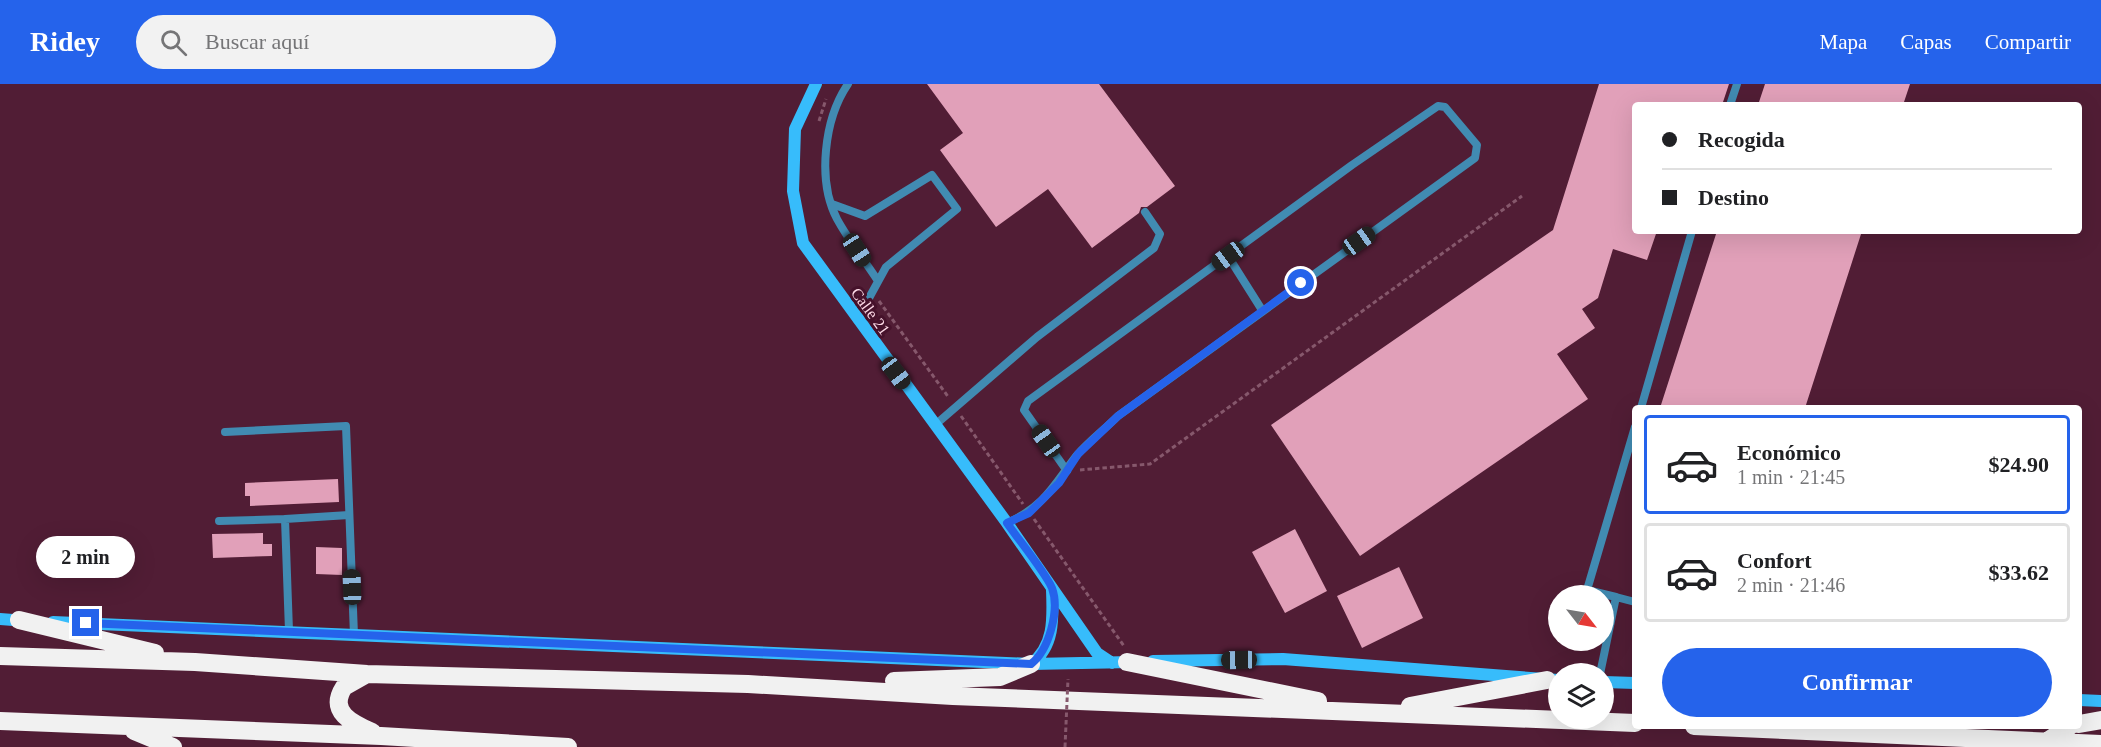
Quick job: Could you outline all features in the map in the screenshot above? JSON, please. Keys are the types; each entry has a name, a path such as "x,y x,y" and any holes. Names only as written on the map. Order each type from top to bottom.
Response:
{"highway":[{"path":"19,620 195,662"},
{"path":"0,656 195,662 367,674 748,684 883,692 1632,723"},
{"path":"1122,659 1375,712 1548,681"},
{"path":"883,692 893,681 1000,677 1031,664"},
{"path":"367,674 344,687 338,704 341,714 353,724 381,736"},
{"path":"2082,723 2101,720"},
{"path":"0,721 381,736 568,747"},
{"path":"122,726 173,747"},
{"path":"1760,729 2101,744"},
{"path":"2046,742 2066,729"}],"main road":[{"name":"Calle 21","path":"816,84 795,129 793,191 803,243 1007,523 1097,653 1122,659"},
{"path":"1031,664 1043,652 1050,638 1053,622 1052,589"},
{"path":"0,619 1031,664 1122,659 1283,659 1548,680"},
{"path":"1614,682 1632,683"},
{"path":"2082,700 2101,701"}],"lane":[{"path":"848,84 832,118 826,157 827,190 837,218 878,282"},
{"path":"1731,102 1737,84"},
{"path":"1007,523 1029,513 1059,483 1067,471 1078,454 1118,416 1475,158 1477,145 1445,107 1438,106 1028,401 1024,410 1067,471"},
{"path":"832,204 865,216 932,175 957,209 886,267 857,320"},
{"path":"934,425 1036,337 1154,248 1160,234 1145,212"},
{"path":"1642,405 1691,234"},
{"path":"1228,256 1262,310"},
{"path":"225,432 346,426 354,634"},
{"path":"1632,437 1587,590 1632,601"},
{"path":"219,521 349,515"},
{"path":"285,519 289,632"},
{"path":"1602,663 1616,597"}],"path":[{"path":"816,131 821,108 830,92"},
{"path":"1067,471 1150,464 1522,196"},
{"path":"873,292 1029,513 1122,659"},
{"path":"1065,747 1068,679"}],"building":[{"path":"927,84 1099,84 1175,186 1147,207 1141,207 1139,213 1092,248 1048,189 996,227 940,150 963,133"},
{"path":"1599,84 1729,84 1723,102 1632,102 1632,234 1656,234 1647,260 1613,249 1598,298 1582,309 1595,328 1557,354 1588,399 1360,556 1271,425 1553,230"},
{"path":"1765,84 1910,84 1904,102 1759,102"},
{"path":"1716,234 1861,234 1806,405 1661,405"},
{"path":"338,479 339,502 250,506 250,496 245,496 245,483"},
{"path":"1295,529 1327,591 1285,613 1252,552"},
{"path":"263,533 263,544 272,544 272,556 213,558 212,534"},
{"path":"316,547 342,548 342,575 316,574"},
{"path":"1399,567 1423,618 1362,648 1337,596"}],"route":[{"path":"86,623 1031,664 1038,659 1050,638 1053,622 1052,589 1007,523 1029,513 1059,483 1078,454 1118,416 1301,283"}]}
